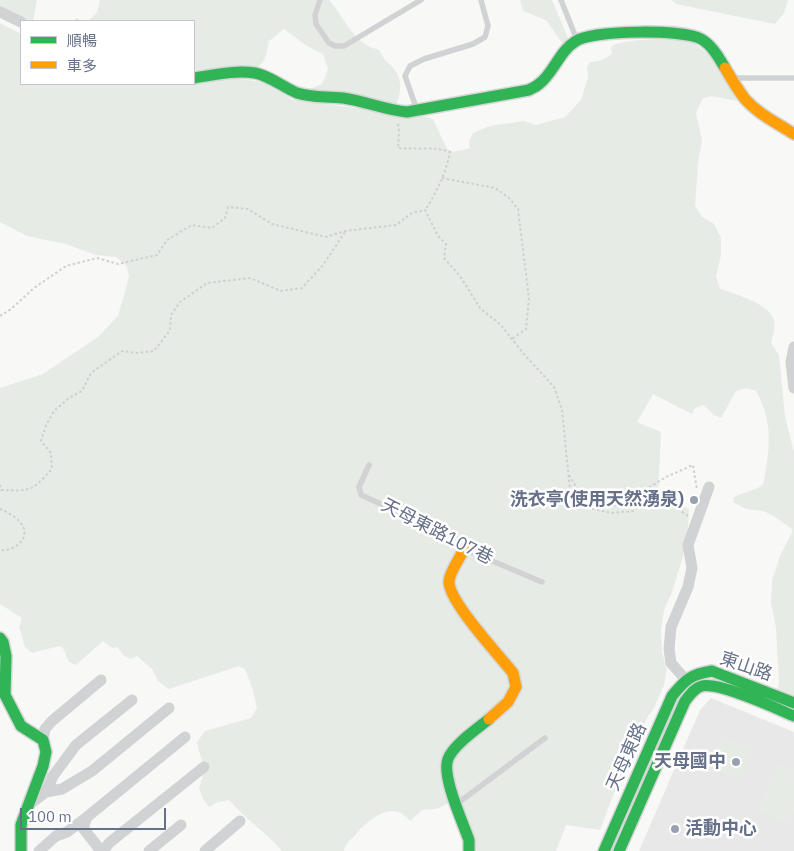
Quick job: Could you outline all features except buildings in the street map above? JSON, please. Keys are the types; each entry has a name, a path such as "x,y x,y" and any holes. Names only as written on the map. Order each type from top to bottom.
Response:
{"street":[{"path":"0,12 20,22"},
{"path":"195,78 237,72 254,73 266,76 298,93 343,98 395,112 418,112 529,90 540,84 567,48 577,40 590,36 673,32 701,39 712,50 751,106 794,134"},
{"path":"794,347 791,362 794,388"},
{"path":"685,679 670,663 671,627 688,587 692,568 688,545 706,492"},
{"path":"464,549 449,579 450,590 458,605 513,673 516,688 508,702 453,750 448,760 446,774 469,840 469,851"},
{"path":"0,638 3,642 6,656 6,695 21,726 43,740"},
{"name":"東山路","path":"685,679 712,671 794,703"},
{"name":"天母東路","path":"604,851 672,696 685,679"},
{"path":"21,851 21,825 46,752 43,740 45,729 101,680"},
{"name":"東山路","path":"694,689 705,684 718,686 794,716"},
{"name":"天母東路","path":"620,851 686,700 694,689"},
{"path":"46,792 53,776 76,745 132,700"},
{"path":"29,805 46,792 62,789 92,771 169,708"},
{"path":"39,851 56,836 67,832 87,817 185,737"},
{"path":"87,817 83,828 102,851 108,843 204,767"},
{"path":"205,851 240,821"},
{"path":"149,851 181,825"}],"lane":[{"path":"320,0 315,15 316,24 329,43 335,46 344,46 421,0"},
{"path":"418,112 404,76 410,66 424,59 473,44 484,37 488,26 480,0"},
{"path":"561,0 577,40"},
{"path":"731,78 794,78"},
{"name":"天母東路107巷","path":"369,465 359,487 361,495 462,541 464,549 542,582"},
{"path":"457,804 545,738"}],"path":[{"path":"77,20 79,16"},
{"path":"0,316 11,309 34,288 66,266 97,258 118,264 157,255 167,240 192,225 212,228 225,218 228,207 248,208 272,224 326,237 345,231 396,225 412,213 425,210 434,197 450,152 441,149 416,150 398,148 399,130 395,112"},
{"path":"442,178 495,188 504,194 518,209 529,298 526,329 512,339"},
{"path":"425,210 438,236 446,244 444,258 460,276 480,308 501,325 539,372 554,387 562,410 570,490 586,507 611,513 634,511 646,496 677,508 689,517 694,526"},
{"path":"0,485 2,490 29,490 41,481 52,469 51,453 42,442 46,426 54,412 68,398 82,392 91,373 122,351 137,353 154,351 170,330 171,315 180,302 207,284 250,278 281,292 302,288 323,265 345,231"},
{"path":"568,474 584,500 612,507 666,477 694,465 696,489 706,492"},
{"path":"0,509 9,513 20,522 24,532 21,542 14,549 0,550"}],"shaded area":[{"path":"0,0 37,0 33,20 21,19 0,9"},
{"path":"100,0 329,0 350,30 362,42 379,50 383,58 394,69 400,80 398,99 395,107 310,89 322,84 328,69 323,54 307,46 284,29 269,41 265,59 256,70 195,74 195,20 89,20 97,12"},
{"path":"520,0 552,0 568,38 563,44 546,20 523,11"},
{"path":"672,0 788,0 784,13 775,24 676,4"},
{"path":"0,23 20,33 20,85 195,85 233,78 268,83 292,100 433,119 447,149 453,152 470,148 469,141 473,133 490,126 524,121 536,125 565,117 581,100 588,77 587,67 590,62 600,61 612,54 611,47 616,44 647,40 688,39 712,57 737,101 712,96 703,98 696,113 702,140 698,163 695,206 702,217 714,224 721,238 721,255 716,276 720,289 749,299 763,307 772,316 774,322 771,343 779,355 785,417 794,452 794,700 776,693 779,684 776,628 771,603 772,581 780,556 793,530 764,511 746,509 733,502 734,497 763,485 769,437 766,414 762,403 756,391 746,388 736,391 721,418 714,415 704,405 695,408 692,414 653,394 637,422 661,432 658,495 689,509 688,529 682,560 664,610 661,631 662,653 667,669 664,685 654,708 647,718 600,830 566,825 556,851 477,851 449,803 436,809 422,810 410,821 401,813 395,811 383,813 361,829 348,842 344,851 282,851 229,800 218,802 209,807 203,799 199,788 204,769 197,742 205,731 251,718 257,708 245,669 239,666 169,689 158,681 152,669 137,656 131,659 124,656 117,647 112,648 103,641 76,665 69,662 63,648 59,646 32,653 25,647 19,627 22,618 0,604 0,388 43,374 98,337 118,316 129,277 127,266 116,257 96,255 66,244 27,236 0,222"},
{"name":"天母國中","path":"711,698 794,732 794,851 639,851 700,710"},
{"path":"722,736 753,749 740,779 709,766"},
{"path":"777,763 794,770 794,813 789,824 757,810"}],"traffic: fast":[{"path":"195,78 232,72 255,73 303,95 343,98 407,112 529,90 537,86 549,74 570,45 586,37 600,35 658,32 691,36 701,39 709,45 725,68"},
{"path":"0,638 3,642 6,656 5,695 21,726 43,740 46,752 43,766 21,825 21,851"},
{"path":"604,851 672,696 685,682 694,676 712,671 794,703"},
{"path":"619,851 685,701 694,690 702,686 721,688 748,696 794,716"},
{"path":"469,851 469,840 447,776 448,759 455,748 489,719"}],"traffic: slow":[{"path":"725,68 739,91 750,104 794,134"},
{"path":"464,549 450,577 451,590 465,614 513,673 516,687 508,702 489,719"}],"place":[{"name":"洗衣亭(使用天然湧泉)","path":"694,500"},
{"name":"天母國中","path":"736,762"},
{"name":"活動中心","path":"675,829"}]}
